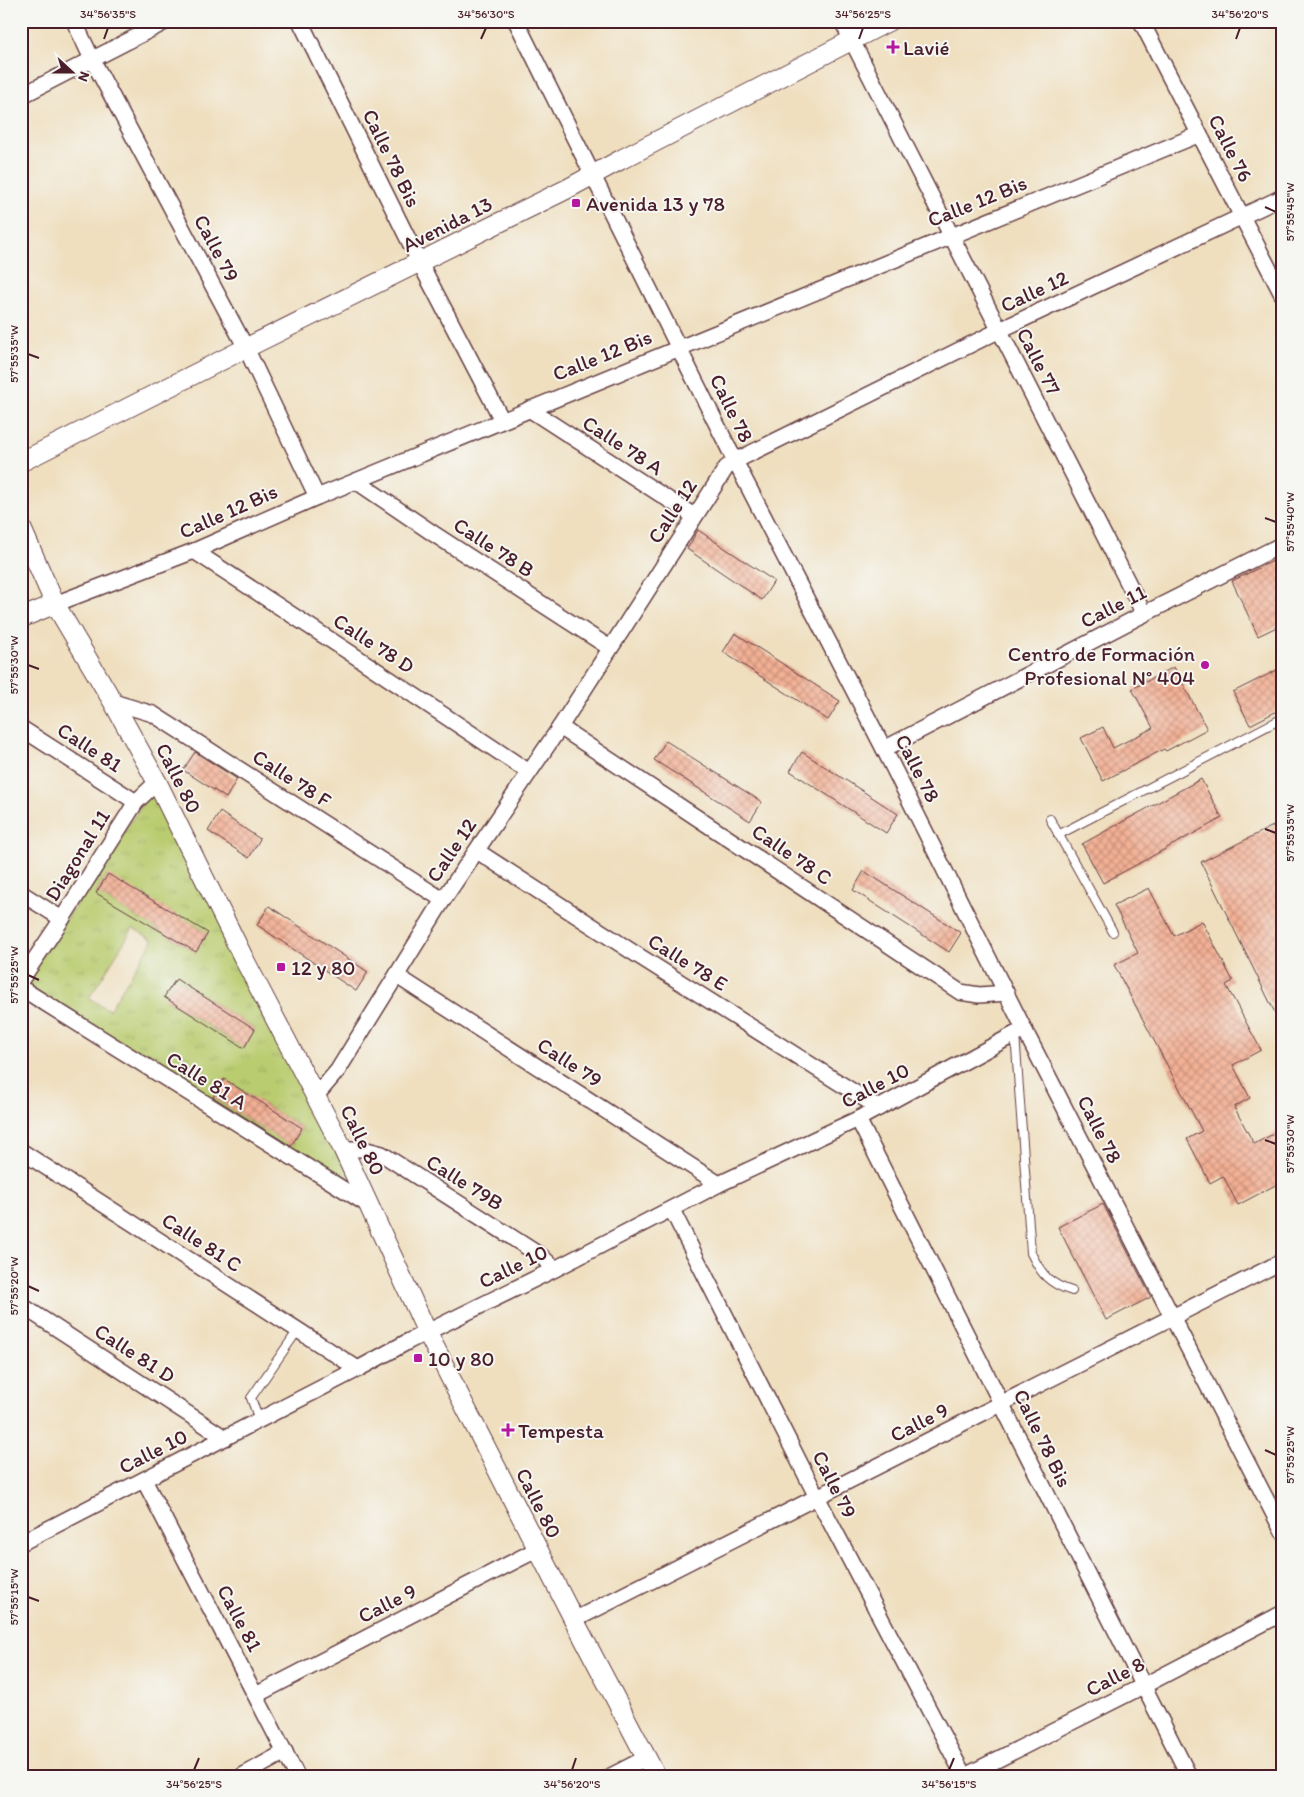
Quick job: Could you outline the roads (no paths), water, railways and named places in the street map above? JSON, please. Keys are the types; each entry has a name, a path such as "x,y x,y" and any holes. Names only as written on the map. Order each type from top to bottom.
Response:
{"street":[{"name":"Calle 79","path":"74,21 92,60 246,348 317,496"},
{"path":"21,96 167,21"},
{"name":"Calle 78 Bis","path":"300,21 420,263 502,420"},
{"name":"Calle 78","path":"516,21 735,461 1007,992 1020,1032 1172,1317 1283,1532"},
{"name":"Calle 77","path":"842,21 1144,614"},
{"name":"Avenida 13","path":"21,462 594,175 889,21"},
{"name":"Calle 76","path":"1141,21 1283,296"},
{"name":"Calle 12 Bis","path":"21,618 194,551 317,496 1200,134"},
{"name":"Calle 12","path":"316,1096 338,1070 443,900 560,727 726,468 735,461 1000,330 1283,197"},
{"name":"Calle 78 A","path":"529,409 694,516"},
{"name":"Calle 78 B","path":"356,480 434,534 610,648"},
{"name":"Calle 80","path":"21,527 55,604 113,702 157,782 244,959 344,1150 427,1332 656,1776"},
{"name":"Calle 11","path":"884,749 1283,544"},
{"name":"Calle 78 D","path":"194,551 356,656 529,772"},
{"name":"Calle 78 F","path":"113,702 153,714 443,900"},
{"name":"Calle 78 C","path":"560,727 960,992 979,995 1007,992"},
{"name":"Calle 81","path":"21,728 136,802"},
{"name":"Diagonal 11","path":"21,980 136,802 157,782"},
{"name":"Calle 78 E","path":"477,851 879,1108"},
{"path":"21,893 62,919"},
{"name":"Calle 79","path":"396,976 720,1184"},
{"name":"Calle 81 A","path":"21,988 370,1206"},
{"name":"Calle 10","path":"21,1543 427,1332 672,1210 720,1184 858,1119 1020,1032"},
{"name":"Calle 78 Bis","path":"858,1119 1189,1776"},
{"name":"Calle 79B","path":"344,1150 363,1149 382,1154 541,1256 555,1269"},
{"name":"Calle 81 C","path":"21,1151 358,1369"},
{"name":"Calle 79","path":"672,1210 817,1497 964,1776"},
{"name":"Calle 9","path":"574,1620 1283,1261"},
{"name":"Calle 81 D","path":"21,1305 226,1438"},
{"name":"Calle 81","path":"144,1480 297,1776"},
{"name":"Calle 9","path":"256,1695 538,1549"},
{"name":"Calle 8","path":"964,1776 1283,1613"},
{"path":"242,1776 285,1752"},
{"path":"611,1776 646,1758"}],"lane":[{"path":"1058,834 1283,718"},
{"path":"1050,819 1113,932"},
{"path":"1020,1032 1031,1253 1038,1268 1045,1277 1058,1287 1072,1291"},
{"path":"259,1420 251,1398 298,1330"}],"place":[{"name":"Lavié","path":"893,47"},
{"name":"Avenida 13 y 78","path":"576,203"},
{"name":"Centro de Formación Profesional N° 404","path":"1205,665"},
{"name":"12 y 80","path":"281,967"},
{"name":"10 y 80","path":"418,1358"},
{"name":"Tempesta","path":"508,1430"}]}
